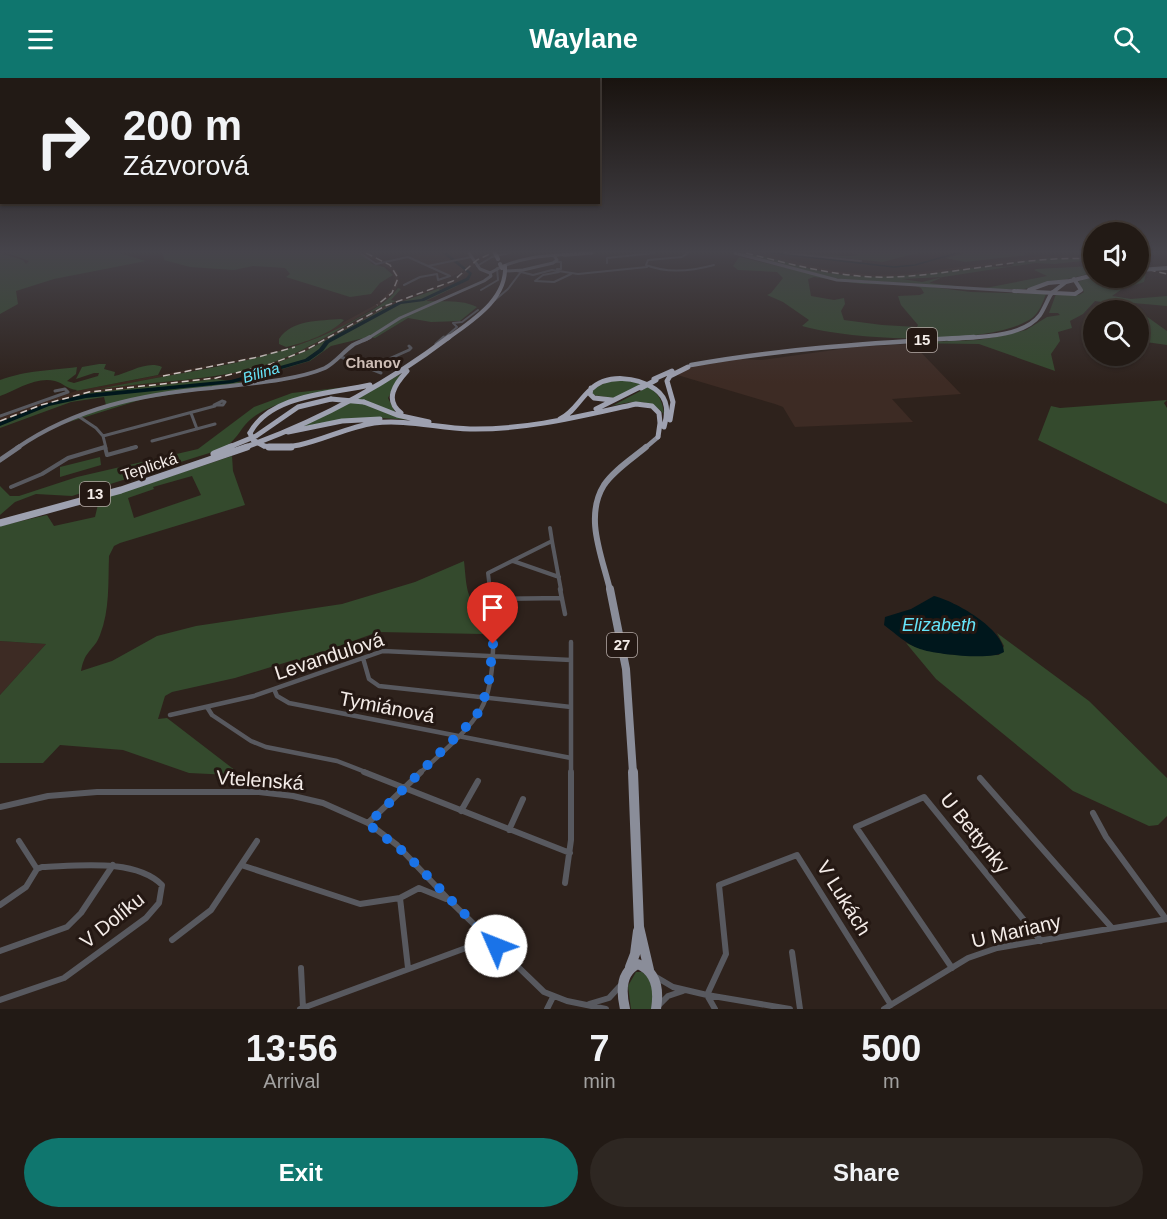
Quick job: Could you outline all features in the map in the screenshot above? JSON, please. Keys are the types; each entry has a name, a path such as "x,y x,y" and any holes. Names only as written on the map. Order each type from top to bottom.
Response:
{"highway":[{"name":"13","path":"268,435 372,385 436,345 491,296"},
{"name":"13","path":"268,435 352,399 413,364 456,333 496,296"},
{"path":"413,364 393,388 392,405 404,414 447,424"},
{"path":"189,464 256,436 298,407 332,399 364,402 397,415 447,424 487,427 540,423 567,418 599,408 655,380 690,366"},
{"path":"658,437 665,429 673,412 668,378 690,366"},
{"path":"540,423 571,414 591,388 601,382 625,379 642,382 657,389 664,396 668,413 665,425 658,437"},
{"path":"372,385 281,406 259,418 250,433 253,440 264,446 281,448 301,446 351,428 376,423 507,429 570,420 626,405 646,405 654,408 662,417 658,437"},
{"path":"591,388 592,397 607,401 640,388"},
{"path":"570,420 611,405 640,388"},
{"path":"254,444 300,429 352,420 389,420 470,429"},
{"name":"Teplická","path":"0,521 135,485 254,444 268,435"},
{"name":"Teplická","path":"0,521 189,464 268,435"}],"main road":[{"name":"15","path":"690,366 730,358 876,343 993,336 1019,329 1033,322 1040,315 1050,296"},
{"name":"27","path":"625,1009 622,993 635,954 639,927 632,747 626,669 618,621 593,519 599,495 609,480 658,437"},
{"name":"27","path":"639,927 657,988 657,1009"},
{"path":"627,974 638,964 651,972"}],"street":[{"path":"0,460 42,431 106,405 167,392 270,382 324,368 341,357 353,345 371,337 400,318 446,296"},
{"path":"489,304 500,296"},
{"path":"371,367 409,350 411,348 409,346"},
{"path":"341,357 371,367 381,373"},
{"path":"0,416 68,392 65,389 56,391"},
{"path":"103,436 215,406"},
{"path":"190,413 197,429"},
{"path":"78,416 96,428 103,436 107,455 136,447"},
{"path":"152,441 214,424"},
{"path":"11,487 42,474 68,458 105,447"},
{"path":"550,528 565,614"},
{"path":"368,824 476,717 486,697 494,635 488,573 552,541"},
{"path":"512,561 559,577"},
{"path":"491,598 562,598"},
{"path":"565,883 570,853 571,642"},
{"name":"Levandulová","path":"170,715 243,699 363,657 395,650 571,660"},
{"path":"363,657 369,679 379,686 571,707"},
{"name":"Tymiánová","path":"274,689 277,696 289,703 571,758"},
{"path":"207,707 212,715 250,741 266,747 337,761 403,789 414,791 570,853"},
{"path":"980,778 1112,928"},
{"path":"461,811 478,781"},
{"name":"Vtelenská","path":"0,807 48,796 83,792 259,792 313,800 336,808 368,824 405,853 534,984 553,997 606,1009"},
{"name":"U Bettynky","path":"952,968 856,827 924,797 1041,941"},
{"path":"509,830 523,799"},
{"path":"1093,813 1106,837 1167,919"},
{"path":"0,905 26,887 37,869 19,840"},
{"path":"172,940 211,910 257,841"},
{"name":"V Lukách","path":"707,995 726,954 719,885 798,855 891,1005"},
{"path":"0,951 67,927 81,913 113,865"},
{"name":"V Dolíku","path":"0,1000 64,978 146,918 162,892 159,880 113,865 37,869"},
{"path":"241,865 360,904 400,898 419,888 450,901"},
{"path":"400,898 408,968"},
{"name":"U Mariany","path":"884,1009 968,958 997,948 1167,919"},
{"path":"301,968 301,1009 474,945"},
{"path":"792,952 800,1009"},
{"path":"651,972 668,985 683,991 790,1009"},
{"path":"588,1004 609,998 627,974"},
{"path":"657,1009 668,996 683,991"},
{"path":"707,995 715,1009"},
{"path":"547,1009 553,997"}],"shaded area":[{"path":"385,296 390,296 335,331 275,354 111,387 216,377 270,364 302,350 384,306 415,296 387,307 306,351 272,365 216,379 89,393 42,406 0,422 0,417 76,391 258,356 288,348 322,334 377,304"},
{"path":"913,344 961,394 892,399 913,422 795,427 783,407 674,374 695,366 740,359 762,360 855,347"},
{"path":"0,641 46,644 0,695"}],"green space":[{"path":"0,296 17,296 18,304 0,314"},
{"path":"391,296 394,296 391,300 396,301 363,316 301,351 268,364 224,375 91,391 261,356 327,334 385,302"},
{"path":"416,296 435,296 426,301 459,302 477,307 460,321 431,322 408,318 375,338 368,337 331,346 310,361 262,375 260,373 265,368 306,351 387,307"},
{"path":"770,296 814,296 834,300 844,298 845,304 841,311 844,320 917,327 918,325 901,305 898,296 1045,296 1039,310 1032,318 1012,328 985,334 919,338 852,335 802,326 809,320 783,302"},
{"path":"1055,296 1115,296 1131,299 1167,296 1167,306 1149,304 1149,300 1083,300 1083,314 1070,321 1072,328 1058,332 1060,341 1051,354 1055,371 979,344 902,343 978,340 1001,336 1026,330 1047,317 1060,315 1049,313"},
{"path":"1149,318 1167,331 1167,345 1149,342"},
{"path":"344,320 339,325 317,337 286,347 279,344 279,339 285,332 299,324"},
{"path":"106,364 104,369 115,372 114,376 144,366 162,367 158,375 76,391 55,381 41,380 0,396 0,380 29,373 77,367 76,374 67,381 74,383 98,376 99,373 94,373 76,379 82,367"},
{"path":"401,374 388,398 395,412 363,404 412,420 381,418 299,427"},
{"path":"216,379 246,383 143,399 66,423 106,405 104,397 71,402 0,428 0,422 52,403 89,393"},
{"path":"618,380 635,382 655,392 664,414 653,405 640,402 612,406 646,388 614,398 593,395 595,388"},
{"path":"356,386 306,396 269,408 251,419 232,442 219,450 72,496 36,494 15,502 0,515 0,486 10,496 19,496 77,477 198,449 254,407 292,393"},
{"path":"1167,400 1164,403 1167,408 1167,504 1038,440 1051,406 1060,408"},
{"path":"232,456 233,471 245,505 114,546 109,556 108,596 103,625 98,640 85,658 81,671 112,661 157,636 196,626 342,604 415,582 464,561 472,601 482,612 491,617 492,622 483,634 378,632 297,661 297,659 235,678 172,692 165,696 158,719 167,718 236,771 231,775 189,773 123,750 60,745 43,763 0,763 0,695 46,644 0,641 0,526 47,515 54,526 95,517 99,500","holes":["192,476 201,495 134,518 128,498 154,489 153,487"]},
{"path":"100,457 101,465 60,477 60,467"},
{"path":"997,633 1089,701 1167,778 1167,816 1158,825 1149,826 1073,791 936,679 906,643 940,653 999,655 1004,646"},
{"path":"636,972 642,972 649,979 653,993 651,1009 631,1009 628,986"}],"water":[{"name":"Elizabeth","path":"934,596 965,610 987,625 1002,643 1004,652 998,655 976,656 927,651 910,644 884,625 885,617 911,609"}],"waterway":[{"name":"Bílina","path":"0,424 47,405 86,396 231,382 307,360 321,350 327,342 400,303 430,296"}],"railway":[{"path":"377,305 388,296"},
{"path":"0,421 41,405 89,392 216,378 271,364 304,351 385,306 411,296"},
{"path":"163,376 258,357 295,347"}],"district":[{"name":"Chanov","path":"373,363"}],"route":[{"path":"493,644 488,689 476,717 368,824 389,838 405,853 496,946"}]}
